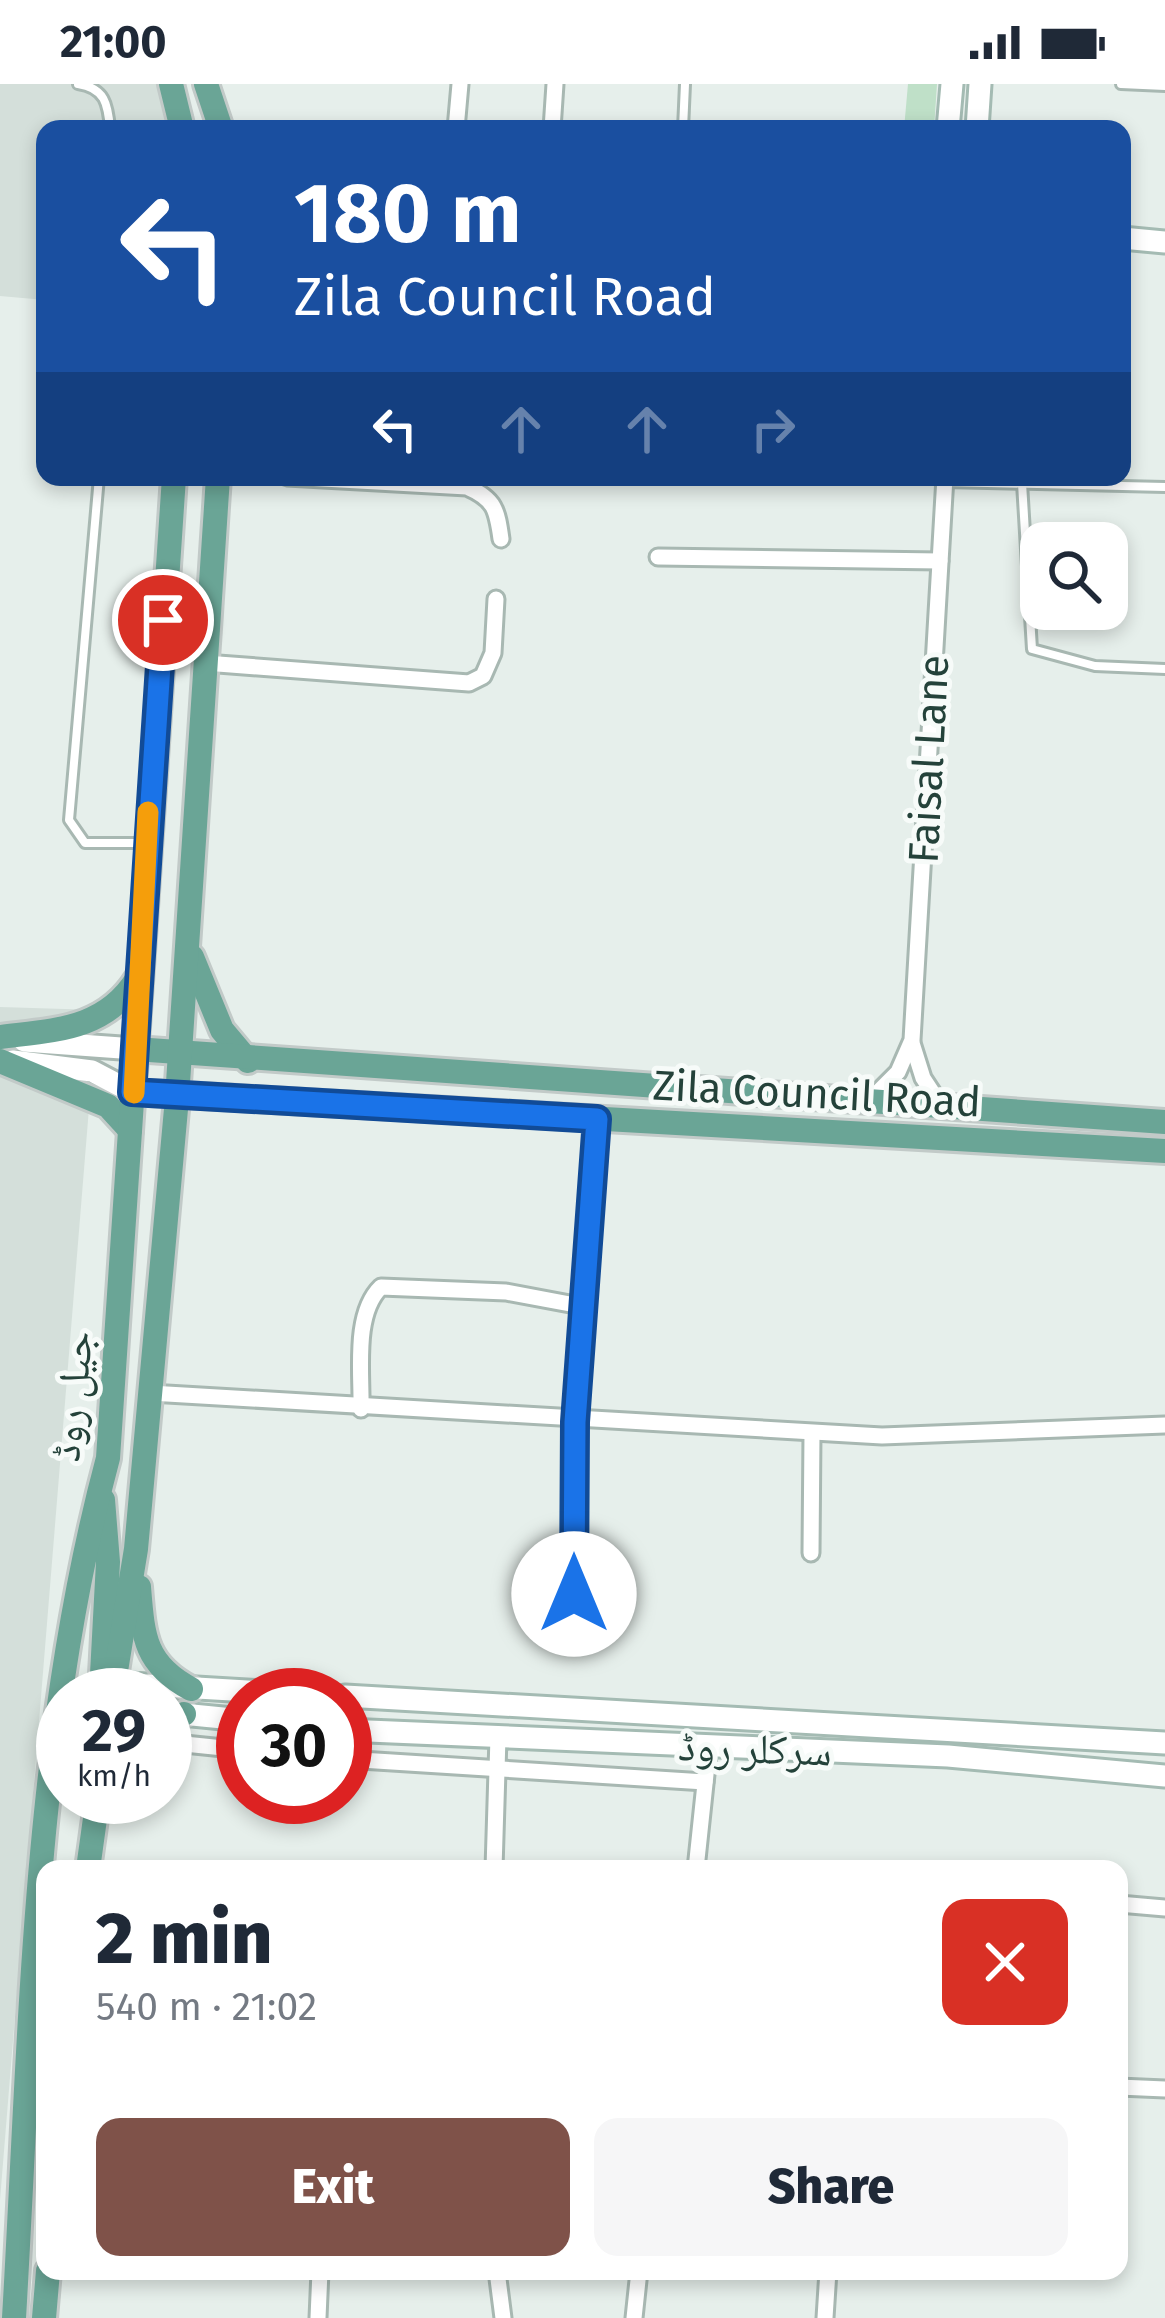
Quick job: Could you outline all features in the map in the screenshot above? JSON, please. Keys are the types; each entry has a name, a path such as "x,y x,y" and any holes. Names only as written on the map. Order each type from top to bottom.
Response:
{"main road":[{"path":"171,84 180,120"},
{"path":"206,84 218,120"},
{"path":"949,120 952,84"},
{"path":"978,120 980,84"},
{"path":"1131,239 1165,242"},
{"name":"جیل روڈ","path":"41,1860 72,1606 108,1458 172,486"},
{"name":"جیل روڈ","path":"112,1668 136,1549 177,1097 217,486"},
{"path":"186,938 199,983 222,1030 248,1060"},
{"path":"0,1038 92,1024 125,999 139,977"},
{"path":"0,1038 135,1049"},
{"name":"Zila Council Road","path":"135,1049 178,1056 1165,1122"},
{"path":"0,1060 92,1071 132,1092"},
{"path":"0,1060 90,1096 130,1130"},
{"name":"Zila Council Road","path":"132,1092 1165,1151"},
{"path":"102,1483 108,1562 107,1668"},
{"path":"136,1549 143,1636 161,1668"},
{"name":"سرکلر روڈ","path":"372,1698 1165,1743"},
{"name":"سرکلر روڈ","path":"372,1731 947,1756 1165,1776"},
{"path":"42,1835 46,1824"},
{"path":"89,1860 94,1824"},
{"name":"جیل روڈ","path":"14,2318 36,1938"},
{"path":"44,2318 47,2280"}],"street":[{"path":"457,120 460,84"},
{"path":"553,120 555,84"},
{"path":"449,486 488,496 497,508 501,539"},
{"name":"Faisal Lane","path":"945,486 912,1040 923,1078 945,1110"},
{"path":"658,557 940,561"},
{"path":"205,663 469,683 483,676 493,653 496,599"},
{"path":"862,1104 898,1072 912,1040"},
{"path":"574,1594 575,1422 597,1119"},
{"path":"361,1409 364,1321 371,1296 381,1287 506,1292 586,1307"},
{"path":"150,1393 575,1422 882,1436 1165,1425"},
{"path":"811,1553 812,1432"},
{"path":"494,1860 498,1737"},
{"path":"697,1860 710,1746"},
{"path":"372,1761 705,1782"},
{"path":"1128,1905 1165,1908"},
{"path":"1128,2087 1165,2089"},
{"path":"318,2318 320,2280"},
{"path":"498,2280 503,2318"},
{"path":"634,2318 638,2280"},
{"path":"825,2318 827,2280"}],"lane":[{"path":"78,84 95,87 103,95 108,120"},
{"path":"683,120 685,84"},
{"path":"1121,84 1165,86"},
{"path":"98,486 69,820 86,843 146,843"},
{"path":"1022,486 1032,649 1095,666 1165,669"},
{"path":"1129,486 1165,487"}],"shaded area":[{"path":"0,84 157,84 167,120 36,120 36,299 0,296"},
{"path":"0,1007 97,1010 43,1668 36,1668 36,1758 0,2200"}],"green space":[{"path":"908,84 937,84 935,120 905,120"}],"slow traffic":[{"path":"134,1093 148,812"}],"route":[{"path":"163,620 132,1092 597,1119 575,1422 574,1594"}]}
